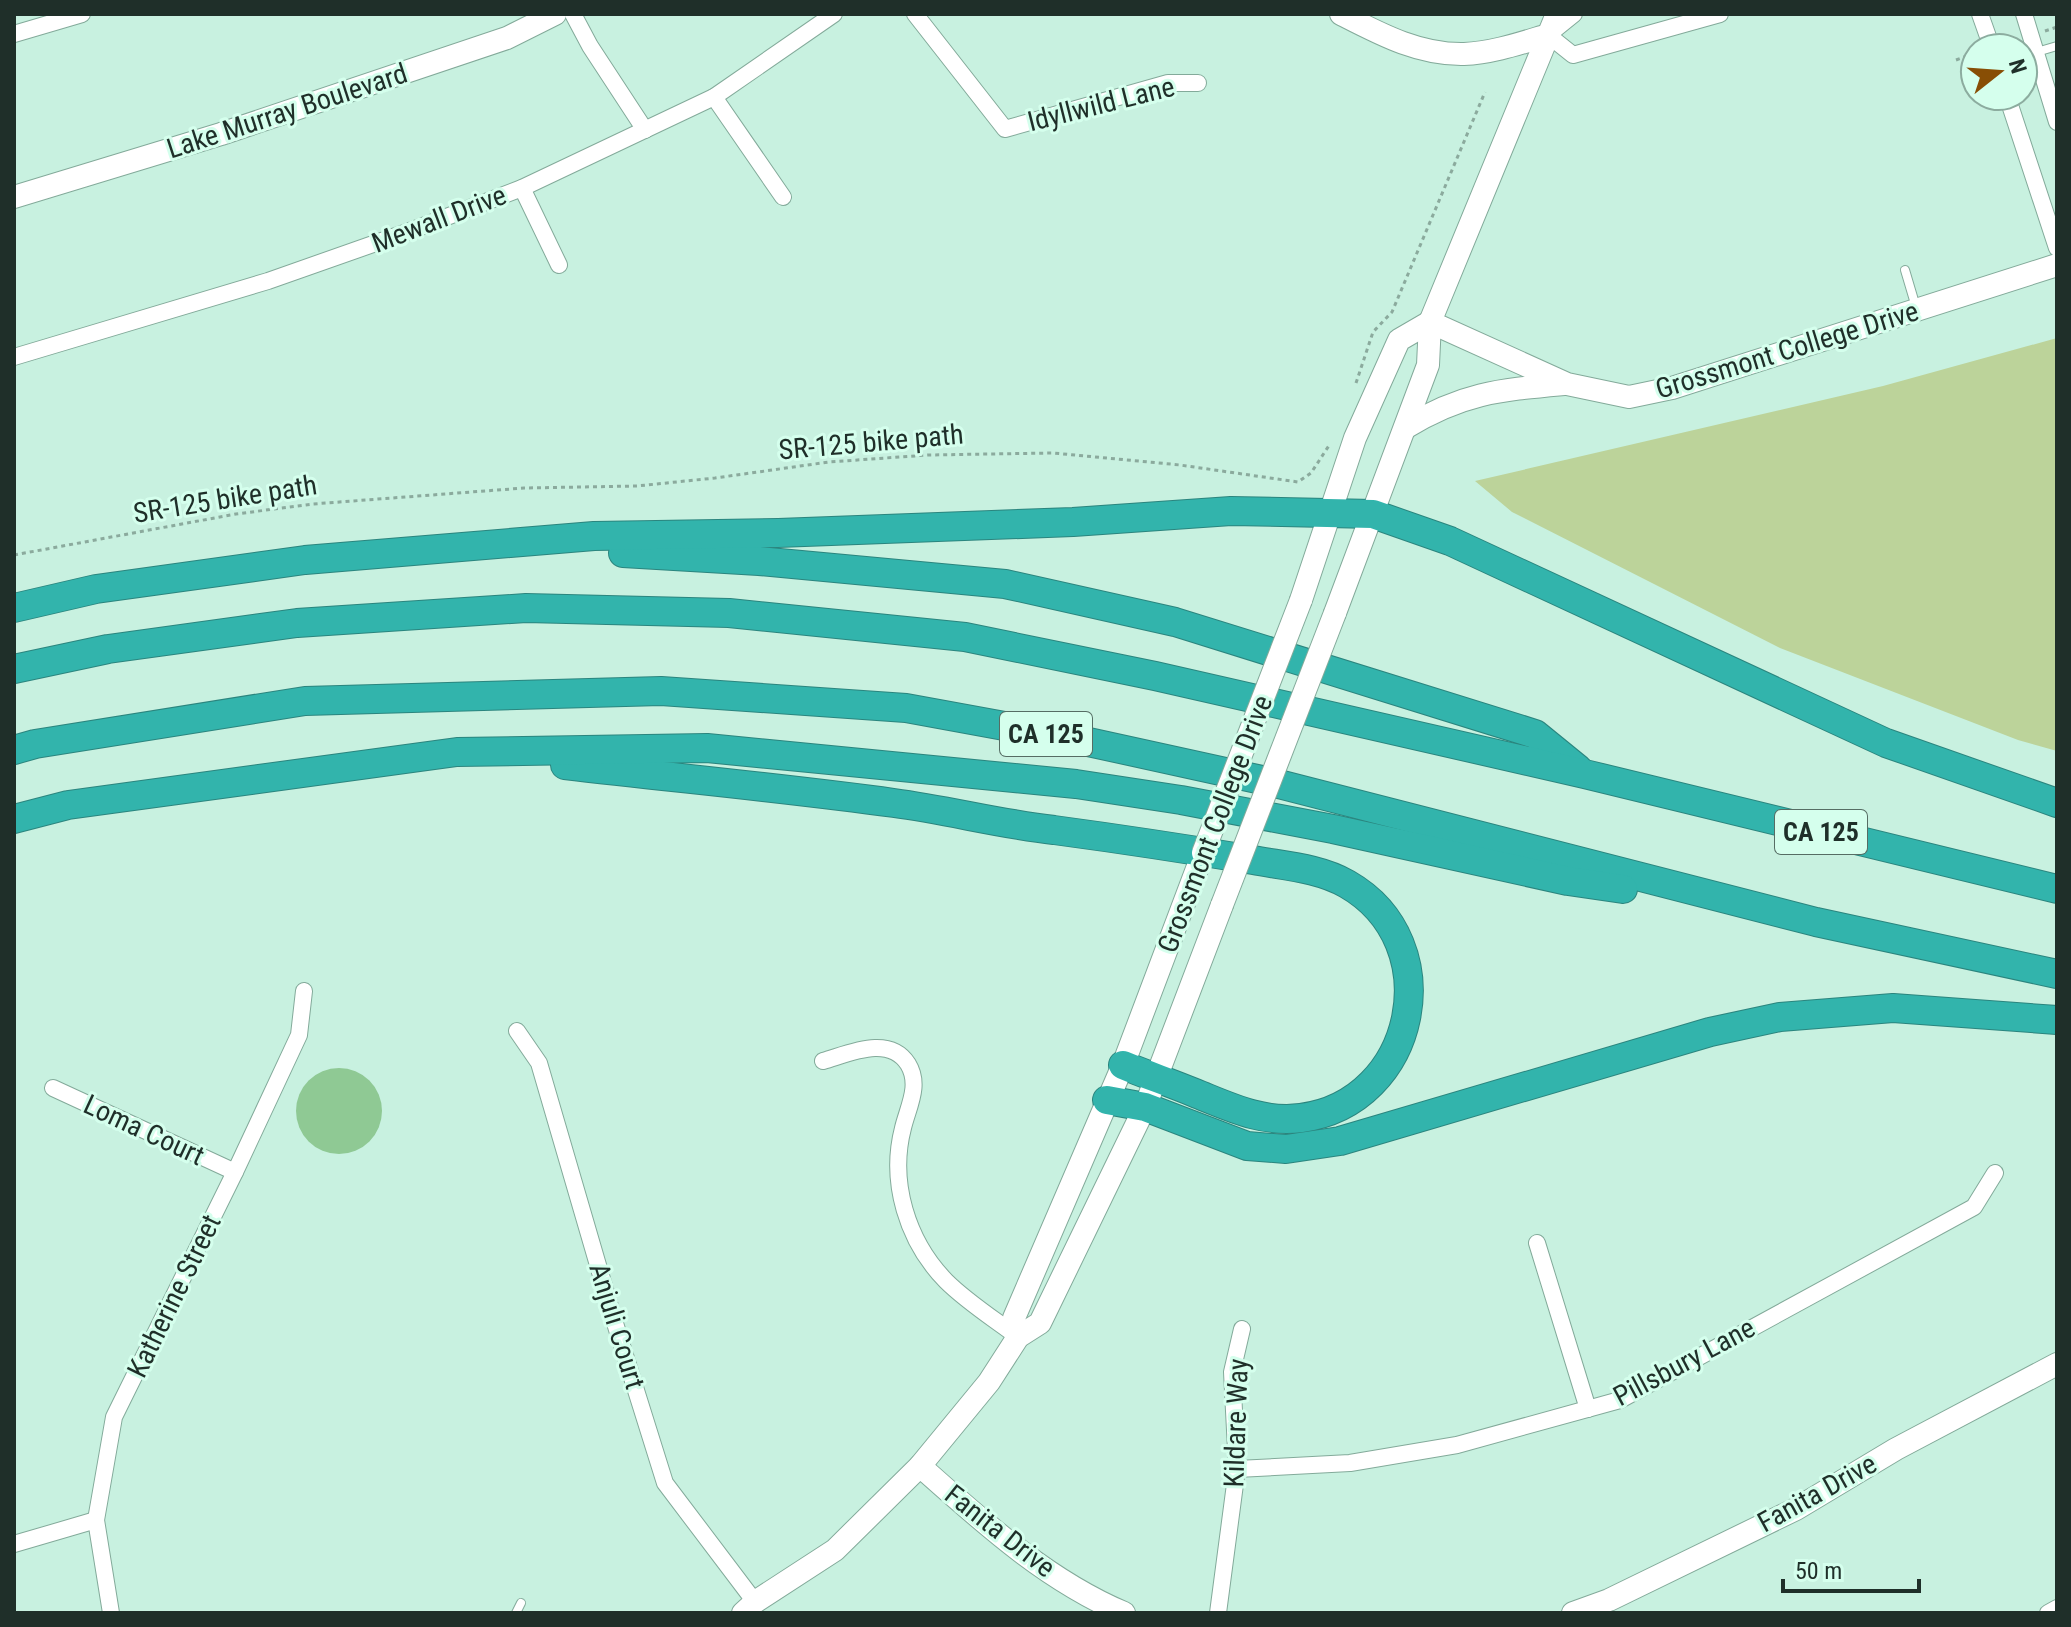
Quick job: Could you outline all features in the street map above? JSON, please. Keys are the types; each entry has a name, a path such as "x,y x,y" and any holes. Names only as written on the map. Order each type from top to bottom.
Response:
{"highway":[{"path":"14,608 96,589 305,560 594,536 1073,522 1231,511 1373,514 1450,541 1886,743 2057,803"},
{"path":"486,545 759,561 1005,584 1175,622 1535,734 1585,774"},
{"name":"CA 125","path":"14,669 108,649 297,623 526,608 729,613 965,637 1155,676 1585,774 2057,889"},
{"name":"CA 125","path":"14,750 35,744 305,701 661,691 906,708 1070,738 1271,782 1762,909 2057,974"},
{"path":"14,819 68,805 457,752 707,748 1076,784 1181,800 1303,823 1568,881 1762,909"},
{"path":"457,752 896,803 1032,828 1159,844 1314,871 1331,876 1361,893 1385,917 1398,940 1406,964 1410,996 1400,1041 1382,1071 1355,1097 1321,1113 1303,1118 1268,1118 1236,1110 1123,1065"},
{"path":"1107,1100 1145,1107 1247,1146 1306,1148 1340,1141 1710,1032 1780,1017 1893,1008 2057,1020"}],"main road":[{"name":"Lake Murray Boulevard","path":"14,197 221,134 496,42 555,14"},
{"path":"1341,14 1382,35 1424,50 1464,54 1548,35"},
{"name":"Grossmont College Drive","path":"749,1607 835,1550 920,1466 989,1382 1018,1337 1040,1323 1145,1107 1428,365 1430,322 1557,14"},
{"name":"Grossmont College Drive","path":"1430,322 1567,384 1629,397 1672,388 2057,265"},
{"name":"Grossmont College Drive","path":"1018,1337 1014,1318 1123,1065 1301,600 1355,438 1399,340 1430,322"},
{"path":"1405,428 1467,397 1507,389 1567,384"},
{"name":"Fanita Drive","path":"1573,1613 1609,1600 1796,1509 1896,1449 2057,1364"},
{"name":"Fanita Drive","path":"920,1466 1016,1548 1087,1597 1124,1613"}],"street":[{"path":"14,34 82,14"},
{"path":"573,14 590,46 645,130"},
{"name":"Mewall Drive","path":"14,357 268,281 522,188 714,97 834,14"},
{"name":"Idyllwild Lane","path":"915,14 1005,129 1168,83 1198,83"},
{"path":"1574,14 1548,35 1573,55 1720,14"},
{"path":"2039,78 2057,122"},
{"path":"714,97 783,197"},
{"path":"2012,112 2057,248"},
{"path":"522,188 559,265"},
{"name":"Katherine Street","path":"111,1613 96,1520 114,1417 299,1035 304,991"},
{"name":"Anjuli Court","path":"517,1031 539,1063 665,1483 749,1607"},
{"path":"823,1061 871,1047 893,1051 908,1064 915,1093 902,1132 899,1173 901,1194 912,1232 945,1280 1018,1337"},
{"name":"Loma Court","path":"53,1088 235,1172"},
{"name":"Pillsbury Lane","path":"1237,1469 1365,1461 1457,1445 1620,1400 1974,1207 1995,1173"},
{"path":"1537,1243 1588,1409"},
{"name":"Kildare Way","path":"1218,1613 1237,1469 1232,1372 1242,1329"},
{"path":"14,1544 96,1520"},
{"path":"2048,1613 2057,1608"}],"lane":[{"path":"1905,270 1917,310"},
{"path":"516,1613 521,1603"}],"path":[{"path":"1353,391 1373,332 1392,312 1485,92"},
{"name":"SR-125 bike path","path":"14,555 236,514 313,504 524,488 637,486 829,462 928,455 1053,453 1180,465 1298,482 1311,473 1333,439"}],"green space":[{"path":"2057,338 2057,751 2018,740 1780,648 1512,512 1475,481 1883,386"}],"building":[{"path":"331,1068 347,1068 370,1080 379,1094 382,1111 379,1128 370,1142 347,1154 331,1154 315,1147 303,1135 296,1119 296,1103 303,1087 315,1075"}]}
